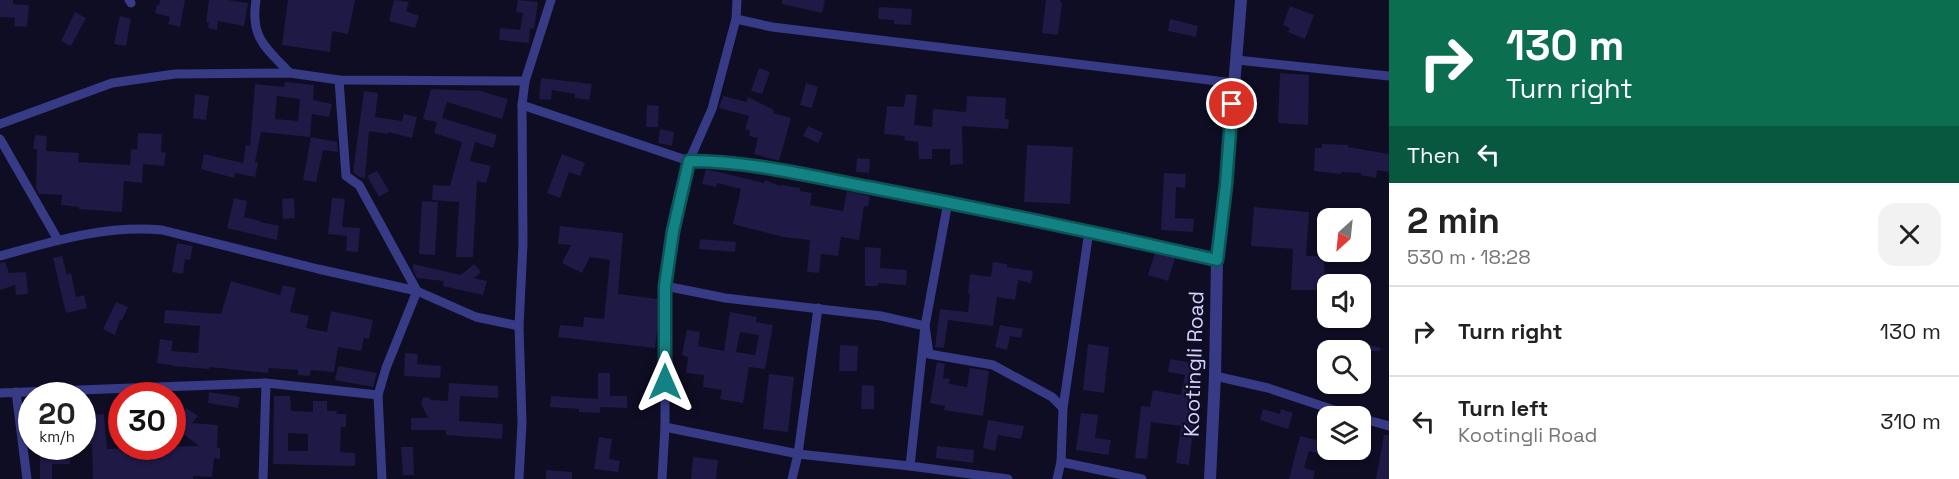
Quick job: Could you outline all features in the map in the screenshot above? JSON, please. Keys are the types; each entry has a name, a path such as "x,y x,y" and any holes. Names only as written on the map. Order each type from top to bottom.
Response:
{"street":[{"path":"256,0 253,17 256,32 266,48 290,73"},
{"path":"519,479 522,423 519,326 523,244 522,105 525,81 551,0"},
{"path":"662,479 665,427 665,286 673,231 689,161 711,109 736,19 737,0"},
{"name":"Kootingli Road","path":"1210,479 1217,260 1226,185 1241,0"},
{"path":"736,19 772,27 1234,83"},
{"path":"1237,60 1389,76"},
{"path":"0,124 112,82 175,74 290,73 339,80 525,81"},
{"path":"339,80 346,176 359,185 417,291"},
{"path":"522,105 689,161 755,166 948,202 1217,260"},
{"path":"0,139 58,240"},
{"path":"910,466 925,326 948,202"},
{"path":"0,256 58,240 117,229 162,230 417,291 476,317 519,326"},
{"path":"1057,479 1061,462 1063,408 1089,231"},
{"path":"665,286 725,298 881,316 925,326"},
{"path":"382,479 378,396 386,368 417,291"},
{"path":"792,479 798,454 818,308"},
{"path":"925,326 928,354 993,365 1052,397 1063,408"},
{"path":"1215,376 1268,388 1322,406"},
{"path":"0,393 266,383 378,396"},
{"path":"263,479 266,383"},
{"path":"16,392 27,479"},
{"path":"1371,421 1389,426"},
{"path":"665,427 798,454 1008,479"},
{"path":"1061,462 1142,479"}],"building":[{"path":"0,0 13,0 13,4 29,5 27,27 14,26 15,18 0,17"},
{"path":"160,0 185,0 180,27 168,24 170,17 155,13"},
{"path":"209,0 248,3 244,26 218,21 217,30 208,28 209,23 206,22"},
{"path":"288,0 355,0 348,34 332,31 330,52 282,45"},
{"path":"394,0 409,2 406,11 419,16 415,28 389,21"},
{"path":"518,0 538,2 534,29 530,28 529,43 499,40 500,28 520,30 523,13 516,12"},
{"path":"782,0 825,0 822,13 782,4"},
{"path":"1046,0 1060,0 1062,3 1058,35 1042,33"},
{"path":"1290,6 1314,15 1305,39 1288,32 1290,28 1283,25"},
{"path":"879,7 912,9 911,25 894,24 894,20 878,19"},
{"path":"75,12 86,18 71,46 61,41"},
{"path":"120,16 131,19 126,46 114,44"},
{"path":"1170,19 1198,26 1196,37 1168,31"},
{"path":"759,68 770,72 762,94 751,91"},
{"path":"1280,73 1309,75 1308,125 1278,123"},
{"path":"541,78 592,84 589,100 575,98 575,94 552,90 551,100 539,99"},
{"path":"285,82 314,85 313,100 332,104 329,117 312,114 310,137 261,132 255,162 258,162 255,177 235,173 234,178 201,169 204,154 243,163 246,145 250,146 255,84 284,87","holes":["277,96 300,99 298,121 275,119"]},
{"path":"806,83 818,87 812,108 800,105"},
{"path":"431,89 477,90 508,99 502,119 447,102 442,118 497,135 493,148 475,142 470,161 491,166 486,183 477,181 473,257 456,257 459,202 432,200 433,185 450,186 462,142 434,133 437,122 423,119"},
{"path":"364,91 378,93 375,117 402,121 404,114 417,117 412,138 388,132 388,134 369,131 365,178 353,172"},
{"path":"195,94 209,96 206,120 193,118"},
{"path":"906,94 917,95 914,125 932,127 933,109 966,112 967,96 1006,98 1005,119 1009,119 1008,129 962,126 963,164 950,165 950,149 932,149 932,159 919,159 918,142 904,140 905,136 884,134 887,106 904,107"},
{"path":"723,96 747,102 748,97 774,110 773,113 791,118 779,161 754,154 758,138 749,136 750,131 745,129 749,116 719,108"},
{"path":"647,105 659,106 658,127 646,127"},
{"path":"808,126 823,133 818,143 803,136"},
{"path":"660,129 674,132 672,146 658,143"},
{"path":"138,133 162,134 161,152 166,153 164,166 143,164 142,183 124,181 122,212 79,209 79,207 61,205 62,195 39,194 36,188 37,149 33,149 35,135 47,136 46,151 79,153 78,162 130,165 131,149 137,150"},
{"path":"311,137 337,142 338,152 323,150 316,182 303,180"},
{"path":"1322,144 1348,145 1348,147 1389,154 1389,172 1377,170 1376,178 1361,175 1361,173 1341,172 1341,174 1314,171 1315,148 1322,148"},
{"path":"1027,145 1073,147 1070,204 1024,202"},
{"path":"562,154 585,163 580,176 569,172 560,198 547,193"},
{"path":"857,158 870,159 869,173 856,172"},
{"path":"706,169 764,183 765,180 780,186 800,188 800,191 812,193 810,205 843,211 847,191 870,196 868,207 864,206 859,240 841,237 838,256 821,254 819,273 807,272 810,240 783,237 733,224 741,189 717,183 716,187 702,184"},
{"path":"377,171 389,191 379,197 367,176"},
{"path":"1164,173 1186,174 1185,188 1176,187 1175,218 1194,219 1193,232 1161,230"},
{"path":"234,198 247,201 244,217 279,226 277,240 227,228"},
{"path":"294,198 295,218 283,219 282,199"},
{"path":"332,198 345,199 342,227 360,228 358,252 346,251 347,236 328,234"},
{"path":"422,201 438,202 435,255 419,254"},
{"path":"1254,207 1309,212 1306,256 1317,256 1317,262 1324,262 1325,274 1317,274 1317,290 1291,290 1293,249 1251,246"},
{"path":"560,226 623,233 618,294 658,299 655,348 558,337 560,325 583,327 584,317 604,319 610,260 590,257 582,273 562,263 571,245 558,244"},
{"path":"700,239 736,242 735,252 699,249"},
{"path":"177,243 193,246 190,260 185,259 183,274 172,272"},
{"path":"865,247 881,248 880,268 907,270 906,285 878,283 878,286 865,286"},
{"path":"1155,253 1175,258 1168,281 1148,275"},
{"path":"62,256 67,275 71,273 76,297 84,295 87,308 66,313 53,258"},
{"path":"5,262 9,273 26,272 28,294 16,295 15,285 0,290 0,263"},
{"path":"993,262 1007,264 1007,267 1033,271 1031,283 1018,280 1015,300 997,297 993,326 948,320 944,348 935,347 940,309 968,312 970,274 991,277"},
{"path":"413,264 461,275 474,264 481,272 474,278 487,281 483,295 443,286 444,281 417,278"},
{"path":"231,281 280,295 283,285 296,288 290,312 309,316 306,328 327,332 331,311 373,320 369,339 364,338 361,351 338,347 334,372 311,370 310,376 298,375 298,370 269,368 268,373 157,363 160,339 173,341 171,351 198,353 200,326 164,323 165,310 221,314"},
{"path":"116,302 128,307 115,335 103,329"},
{"path":"730,312 757,317 756,322 773,325 765,369 749,367 743,403 720,399 722,390 703,387 704,375 686,373 688,357 682,355 687,330 700,332 698,346 724,351","holes":["740,332 759,335 755,355 736,352"]},
{"path":"1000,325 1023,329 1021,338 1010,336 1007,350 995,347"},
{"path":"1088,344 1109,347 1104,393 1083,390"},
{"path":"840,345 858,346 857,371 839,371"},
{"path":"1371,346 1381,348 1380,351 1371,351"},
{"path":"405,353 418,354 417,364 441,366 440,378 404,376"},
{"path":"1170,359 1200,364 1192,401 1196,402 1189,465 1176,463 1181,426 1151,422 1147,459 1135,458 1141,406 1150,407 1153,390 1181,395 1185,375 1168,372"},
{"path":"937,362 945,364 943,378 950,379 949,384 967,387 970,368 989,371 983,416 944,410 945,406 930,403"},
{"path":"338,366 377,373 373,387 335,380"},
{"path":"598,373 610,373 610,396 627,396 627,408 600,407 600,413 550,407 551,396 598,399"},
{"path":"769,374 794,377 788,432 763,429"},
{"path":"449,383 498,386 498,398 460,396 459,421 503,424 502,439 446,435 446,430 411,430 411,418 428,418 421,403 423,398 448,401"},
{"path":"862,385 874,386 874,409 861,409"},
{"path":"209,392 240,397 238,408 208,403"},
{"path":"274,396 290,396 291,411 313,412 313,401 327,401 327,411 346,414 346,427 341,427 340,452 355,453 355,466 273,464","holes":["288,433 308,434 308,451 288,451"]},
{"path":"186,408 198,416 192,423 218,425 217,448 220,448 220,459 214,458 212,477 93,479 92,460 96,460 96,415 104,414 108,460 186,460 186,446 199,446 186,436"},
{"path":"1263,409 1280,414 1281,409 1293,413 1288,429 1260,420"},
{"path":"1081,413 1098,415 1095,438 1111,440 1108,455 1076,450"},
{"path":"988,420 1024,426 1021,439 998,435 995,451 983,448"},
{"path":"1384,435 1389,435 1389,479 1376,479"},
{"path":"1300,436 1317,440 1317,453 1309,451 1304,468 1315,471 1313,479 1289,479"},
{"path":"599,437 612,439 609,459 620,461 618,472 594,469"},
{"path":"937,446 974,450 973,463 936,458"},
{"path":"401,447 413,447 414,475 403,475"},
{"path":"693,457 718,460 716,479 691,479"},
{"path":"40,460 70,460 70,464 52,464 52,479 40,479"},
{"path":"546,470 572,472 572,479 546,479"}],"route":[{"path":"665,382 665,286 673,231 689,161 755,166 926,198 1217,260 1232,104"}]}
